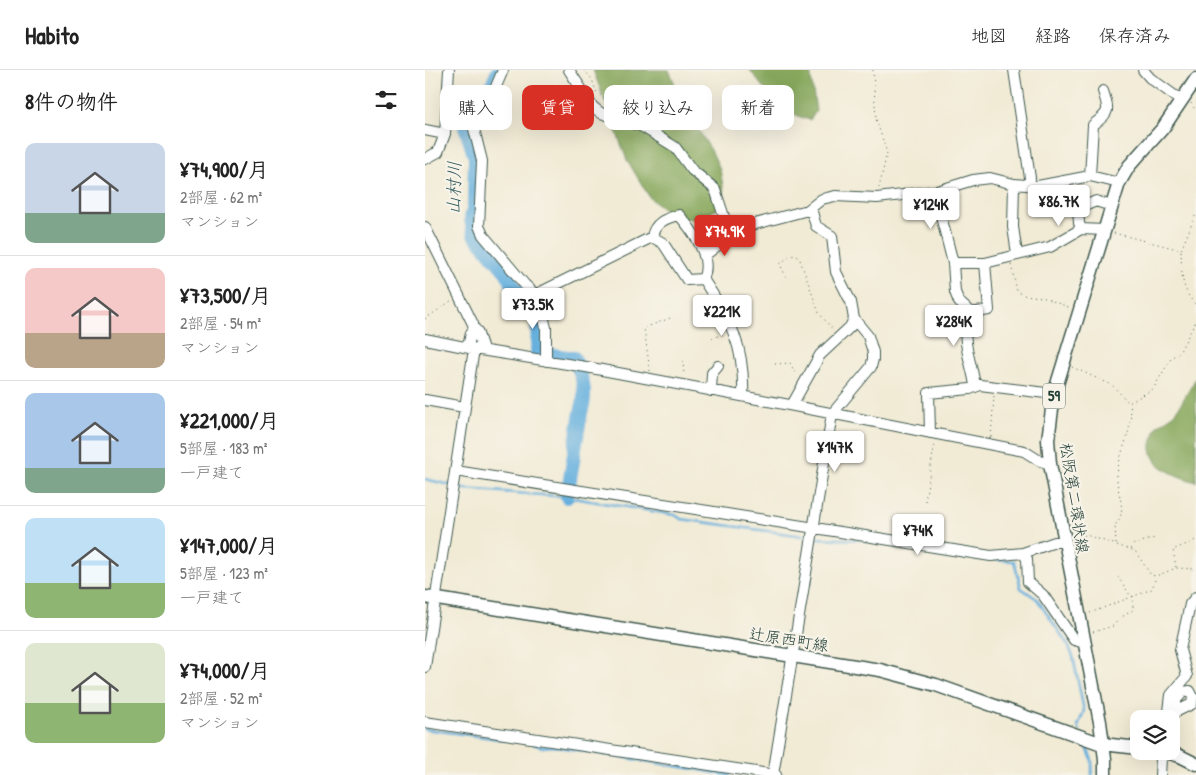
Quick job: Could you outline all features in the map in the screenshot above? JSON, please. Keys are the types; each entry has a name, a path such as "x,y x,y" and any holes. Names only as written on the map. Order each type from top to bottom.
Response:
{"main road":[{"name":"松阪第二環状線","path":"1105,775 1105,759 1088,638 1080,617 1050,464 1048,440 1055,394 1119,183 1129,166 1163,128 1196,80"},
{"name":"辻原西町線","path":"431,598 880,670 936,685 1102,744 1130,747"},
{"path":"1180,758 1196,764"}],"street":[{"path":"425,160 438,152 445,134 449,70"},
{"path":"503,70 492,96 475,116 473,125 482,161 479,226 483,235 525,285 537,294 546,328 546,360"},
{"path":"569,70 593,107 609,116 641,126 675,147 691,170 715,189 730,235"},
{"path":"1014,70 1030,178 1029,185"},
{"path":"1143,70 1150,78 1182,101"},
{"path":"1090,176 1093,125 1105,118 1108,110 1103,92"},
{"path":"425,130 445,134"},
{"path":"704,256 740,228 808,210 822,199 835,196 877,198 937,191 973,180 990,178 1015,184 1038,186 1090,176 1119,183"},
{"path":"1013,256 1015,184"},
{"path":"937,191 941,220 953,263 955,292 959,302 971,313"},
{"path":"1081,229 1078,210 1096,201 1111,206"},
{"path":"425,722 774,775 791,655 832,414 871,368 873,352 868,336 854,319 851,302 835,272 833,236 816,226 811,208"},
{"path":"652,237 653,230 667,217 679,215 694,235 704,256 705,274 703,280"},
{"path":"425,227 473,324 474,330 471,332 471,348 456,471 431,598 425,667"},
{"path":"953,263 985,263 1051,247 1081,229 1104,230"},
{"path":"537,294 652,237"},
{"path":"652,237 663,243 687,280 703,280"},
{"path":"971,313 989,310 985,263"},
{"path":"703,280 718,301 733,332 742,357 744,376 743,396"},
{"path":"971,313 967,320 967,357 975,386"},
{"path":"792,405 820,355 850,327 854,319"},
{"path":"425,339 792,405 933,434 1023,450 1040,461 1050,464"},
{"path":"711,391 712,373 718,366"},
{"path":"933,434 929,392 970,389 975,386 1055,394"},
{"path":"425,400 464,407"},
{"path":"456,471 991,556 1023,553 1055,542 1065,542"},
{"path":"1023,553 1027,559 1027,582 1043,595 1074,640 1088,638"},
{"path":"1171,710 1171,695 1191,677 1180,650 1190,604 1196,597"},
{"path":"1160,775 1161,760"}],"path":[{"path":"584,70 592,79 596,91 604,98"},
{"path":"873,70 876,119 887,153 877,198"},
{"path":"1196,214 1181,250 1182,280 1186,295 1196,305"},
{"path":"1104,230 1181,250"},
{"path":"786,277 779,264 791,255 799,258 819,313 839,338"},
{"path":"1013,256 1017,290 1023,295 1034,295 1068,307 1072,306"},
{"path":"425,320 459,295"},
{"path":"650,379 644,328 673,317"},
{"path":"1129,402 1153,389 1171,358 1179,353 1196,321"},
{"path":"712,338 733,332"},
{"path":"683,361 684,376"},
{"path":"775,364 790,363 803,385"},
{"path":"1064,363 1112,385 1129,402 1130,433 1118,472 1117,484 1122,506 1121,518 1115,524 1116,545"},
{"path":"991,445 995,388"},
{"path":"925,501 933,434"},
{"path":"1065,542 1086,535 1130,549 1135,551 1151,575 1156,576 1176,568 1196,569"},
{"path":"1130,549 1134,544 1155,538"},
{"path":"1176,568 1173,550 1196,540"},
{"path":"1080,617 1152,589 1156,576"},
{"path":"1118,577 1129,595 1133,596"},
{"path":"1088,638 1113,626 1120,618 1133,610 1133,596"}],"green space":[{"path":"593,70 669,70 675,85 604,85 604,99"},
{"path":"750,70 810,70 816,111 810,120 794,114 794,85 761,85"},
{"path":"616,130 698,130 720,169 724,192 716,210 694,219 675,218 650,198 627,160"},
{"path":"1196,378 1196,482 1175,475 1162,467 1153,456 1151,446 1157,426 1175,414"}],"waterway":[{"name":"山村川","path":"497,73 489,91 465,118 465,126 475,158 474,205 471,219 474,234 507,273 515,289 533,298 538,315 537,353 574,358 579,371 584,398 567,497"},
{"path":"425,479 450,485"},
{"path":"455,486 465,489 567,497 675,515 681,519 810,537"},
{"path":"815,538 862,540"},
{"path":"996,560 1014,561 1021,588 1037,599 1068,645 1073,656 1084,711 1078,726 1080,731"},
{"path":"425,729 515,741"},
{"path":"531,743 542,747 553,746 730,775"},
{"path":"1085,743 1092,760 1092,775"}]}
